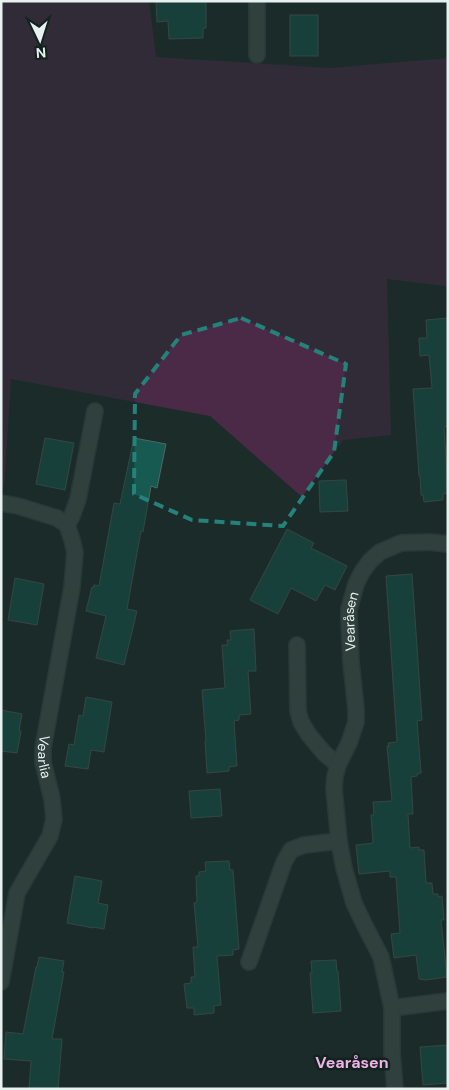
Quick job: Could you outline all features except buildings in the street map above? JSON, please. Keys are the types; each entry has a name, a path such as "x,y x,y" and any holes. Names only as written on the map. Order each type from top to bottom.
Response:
{"street":[{"path":"257,1 257,54"},
{"path":"1,502 58,518 67,525 78,499 95,411"},
{"name":"Vearlia","path":"1,982 17,894 50,836 54,819 42,748 75,566 75,552 67,525"},
{"name":"Vearåsen","path":"395,1089 392,1052 392,1008 380,957 354,903 338,841 334,789 335,776 338,765 350,743 356,722 349,609 356,584 362,572 380,552 401,543 429,542 448,544"},
{"path":"297,645 298,711 301,722 324,753 338,765"},
{"path":"249,962 284,862 290,850 304,845 338,841"},
{"path":"392,1008 448,1001"}],"highlighted area":[{"path":"241,318 346,364 334,452 283,526 192,520 134,494 135,394 181,335"}],"shaded area":[{"path":"1,1 149,1 156,57 329,68 448,58 448,288 446,286 387,279 391,435 343,440 302,497 210,416 11,379 4,487 1,487"}],"district":[{"name":"Vearåsen","path":"352,1062"}]}
